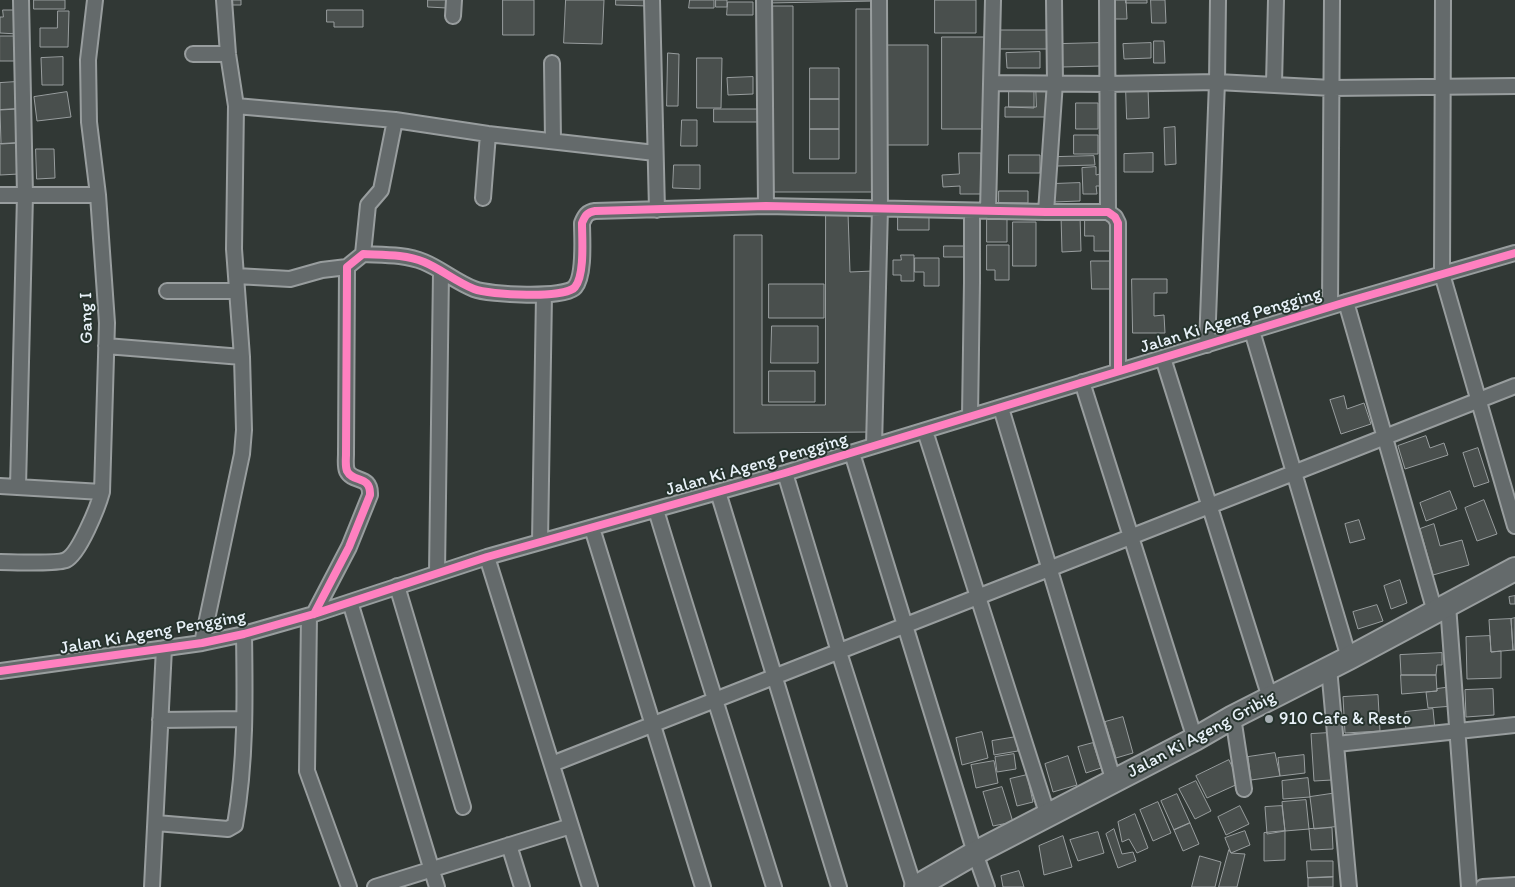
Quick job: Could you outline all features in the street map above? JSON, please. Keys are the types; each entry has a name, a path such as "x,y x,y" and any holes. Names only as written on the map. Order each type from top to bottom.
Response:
{"main road":[{"name":"Jalan Ki Ageng Gribig","path":"915,887 974,853 1114,782 1233,717 1349,658 1515,569"}],"street":[{"path":"18,487 25,195 21,0"},
{"name":"Gang I","path":"0,562 62,562 71,557 97,509 102,492 107,323 106,289 98,195 89,122 88,60 95,0"},
{"path":"202,643 242,454 244,430 242,357 234,249 236,106 228,54 224,0"},
{"path":"453,16 454,0"},
{"path":"652,0 654,153 657,210"},
{"path":"764,0 766,206"},
{"path":"874,446 880,208 879,0"},
{"path":"988,211 993,0"},
{"path":"1046,212 1055,82 1054,0"},
{"path":"1106,0 1108,212"},
{"path":"1207,345 1218,0"},
{"path":"1274,84 1276,0"},
{"path":"1330,306 1332,0"},
{"path":"1443,0 1442,274 1515,526"},
{"path":"192,54 228,54"},
{"path":"552,63 553,142"},
{"path":"991,83 1055,82 1106,84 1216,82 1332,88 1515,86"},
{"path":"236,106 395,120 488,134 654,153"},
{"path":"363,254 368,205 381,190 395,120"},
{"path":"483,198 488,134"},
{"path":"0,195 98,195"},
{"path":"236,276 290,279 322,270 348,267 363,254 391,255 424,262 476,290 544,295 567,292 576,286 581,272 582,223 584,217 589,212 766,206 1108,212 1115,217 1118,223 1118,371"},
{"path":"970,416 972,211"},
{"name":"Jalan Ki Ageng Pengging","path":"0,671 202,643 244,634 311,615 487,557 785,473 1330,306 1515,253"},
{"path":"348,267 346,466 347,471 351,475 363,480 369,486 370,495 349,548 311,615 308,771 349,887"},
{"path":"437,573 441,272"},
{"path":"167,291 237,291"},
{"path":"540,542 544,295"},
{"path":"1346,302 1385,437 1441,608 1458,730 1469,887"},
{"path":"1252,331 1349,658"},
{"path":"106,346 242,357"},
{"path":"1163,358 1270,698"},
{"path":"1082,382 1195,739"},
{"path":"552,764 1515,386"},
{"path":"1001,408 1114,782"},
{"path":"925,431 980,596 1048,816"},
{"path":"852,453 974,853 987,887"},
{"path":"785,473 839,652 915,887"},
{"path":"0,486 102,492"},
{"path":"718,492 839,887"},
{"path":"656,510 774,887"},
{"path":"592,528 703,887"},
{"path":"487,557 590,887"},
{"path":"397,586 463,807"},
{"path":"350,602 437,887"},
{"path":"156,823 228,829 235,825 241,789 245,699 244,634"},
{"path":"152,887 164,648"},
{"path":"1329,668 1349,887"},
{"path":"1233,717 1244,789"},
{"path":"160,720 244,719"},
{"path":"1337,744 1515,725"},
{"path":"375,887 571,826"},
{"path":"509,845 522,887"},
{"path":"1483,887 1515,885"}],"building":[{"path":"34,0 65,0 65,9 34,9"},
{"path":"233,0 241,0 241,5 233,5"},
{"path":"428,0 448,0 447,8 428,7"},
{"path":"503,0 534,0 534,35 503,35"},
{"path":"566,0 604,0 602,44 564,43"},
{"path":"616,0 649,0 648,6 616,5"},
{"path":"690,0 714,0 714,8 689,8"},
{"path":"716,0 727,0 727,7 716,7"},
{"path":"768,0 875,0 875,1 768,3"},
{"path":"935,0 976,0 976,33 935,33"},
{"path":"1115,0 1126,0 1127,19 1115,19"},
{"path":"1126,0 1147,0 1147,3 1126,3"},
{"path":"1151,0 1165,0 1166,23 1152,23"},
{"path":"728,2 753,2 753,15 727,15"},
{"path":"773,6 793,6 793,173 856,173 856,9 877,9 876,192 773,192"},
{"path":"3,10 15,10 18,34 0,33 0,17 3,17"},
{"path":"327,10 363,10 363,27 334,27 334,22 327,22"},
{"path":"58,11 69,11 68,47 40,47 40,28 57,28"},
{"path":"999,30 1051,30 1051,49 1000,49"},
{"path":"0,36 18,36 18,61 0,61"},
{"path":"942,37 988,37 988,129 942,129"},
{"path":"1154,41 1164,41 1165,63 1154,63"},
{"path":"1101,43 1102,66 1061,67 1060,44"},
{"path":"1151,43 1151,58 1124,59 1123,44"},
{"path":"887,45 928,45 928,145 886,145"},
{"path":"1040,52 1040,68 1007,68 1006,53"},
{"path":"668,53 679,54 678,106 667,106"},
{"path":"63,57 63,85 42,85 41,58"},
{"path":"697,58 722,58 721,108 697,108"},
{"path":"810,68 839,68 839,99 810,99"},
{"path":"753,77 753,94 728,95 727,78"},
{"path":"16,82 17,109 0,110 0,83"},
{"path":"1036,85 1049,85 1049,117 1005,117 1005,107 1036,107"},
{"path":"1009,86 1034,86 1034,108 1009,107"},
{"path":"1126,88 1148,88 1149,118 1127,119"},
{"path":"67,92 71,117 37,121 34,97"},
{"path":"810,99 839,99 839,129 810,129"},
{"path":"1076,103 1098,103 1098,129 1076,129"},
{"path":"17,109 18,143 1,144 0,110"},
{"path":"714,109 758,109 759,122 714,122"},
{"path":"682,120 697,120 697,146 681,146"},
{"path":"1175,127 1176,164 1165,165 1164,128"},
{"path":"810,129 839,129 839,159 810,159"},
{"path":"1074,135 1098,135 1098,154 1074,154"},
{"path":"18,143 19,174 0,175 0,144"},
{"path":"36,149 54,149 55,178 37,179"},
{"path":"959,153 981,153 981,194 960,194 960,186 943,187 942,175 959,174"},
{"path":"1153,153 1153,172 1124,172 1124,154"},
{"path":"1009,155 1040,155 1040,173 1009,173"},
{"path":"1094,156 1095,165 1057,166 1057,157"},
{"path":"674,165 700,165 700,189 673,188"},
{"path":"1096,167 1096,175 1100,174 1100,186 1096,186 1097,194 1083,194 1082,168"},
{"path":"1080,183 1080,201 1053,202 1052,184"},
{"path":"999,191 1028,191 1028,203 999,203"},
{"path":"898,212 929,212 929,230 898,230"},
{"path":"826,213 848,213 850,272 873,271 873,432 734,433 734,235 762,235 762,405 825,405"},
{"path":"987,213 1007,214 1007,242 987,242"},
{"path":"1080,215 1081,251 1062,252 1061,216"},
{"path":"1085,216 1112,216 1112,251 1094,251 1094,236 1085,236"},
{"path":"1013,222 1036,222 1036,266 1013,266"},
{"path":"987,245 1009,245 1009,280 995,280 995,270 987,270"},
{"path":"944,246 969,246 969,257 944,257"},
{"path":"901,255 914,255 914,281 901,281 901,275 893,275 893,260 901,260"},
{"path":"915,258 939,258 939,286 924,286 924,272 915,272"},
{"path":"1091,261 1111,261 1111,289 1092,289"},
{"path":"1132,279 1167,279 1167,293 1154,293 1154,316 1164,315 1165,333 1133,333"},
{"path":"769,284 824,284 824,318 769,318"},
{"path":"772,326 818,326 818,363 771,363"},
{"path":"769,371 815,371 815,402 769,402"},
{"path":"1344,396 1347,409 1364,403 1371,424 1341,434 1330,400"},
{"path":"1426,436 1430,448 1444,443 1448,455 1405,469 1398,446"},
{"path":"1478,448 1489,482 1474,487 1463,453"},
{"path":"1450,491 1457,509 1426,521 1420,503"},
{"path":"1484,500 1497,534 1477,541 1465,508"},
{"path":"1359,520 1365,539 1350,543 1345,524"},
{"path":"1434,524 1440,546 1462,540 1469,565 1433,575 1420,529"},
{"path":"1400,580 1407,603 1391,609 1384,586"},
{"path":"1515,596 1515,604 1510,604 1509,597"},
{"path":"1377,605 1383,621 1358,629 1353,612"},
{"path":"1515,618 1515,650 1513,650 1511,619"},
{"path":"1511,619 1513,650 1491,652 1489,620"},
{"path":"1490,636 1491,652 1501,651 1501,678 1467,679 1466,637"},
{"path":"1442,653 1442,665 1437,665 1436,675 1401,675 1400,655"},
{"path":"1401,675 1436,675 1437,691 1402,694"},
{"path":"1451,687 1453,706 1428,708 1426,692"},
{"path":"1493,689 1494,715 1466,717 1465,690"},
{"path":"1378,695 1380,731 1345,733 1343,697"},
{"path":"1433,709 1435,730 1406,733 1405,712"},
{"path":"1123,717 1133,753 1116,758 1105,722"},
{"path":"982,732 988,758 962,765 956,738"},
{"path":"1329,733 1332,780 1314,781 1311,734"},
{"path":"1016,737 1018,751 994,755 992,741"},
{"path":"1093,743 1101,768 1086,773 1078,747"},
{"path":"1275,753 1280,776 1251,780 1248,757"},
{"path":"1014,754 1016,769 997,772 995,757"},
{"path":"1304,755 1305,773 1280,776 1278,758"},
{"path":"1068,756 1077,785 1053,792 1045,764"},
{"path":"1229,760 1240,783 1207,798 1196,776"},
{"path":"994,761 998,783 976,788 971,765"},
{"path":"1027,775 1033,802 1017,806 1010,779"},
{"path":"1308,778 1310,797 1283,799 1282,781"},
{"path":"1196,781 1211,811 1195,819 1179,789"},
{"path":"1002,787 1013,822 993,826 983,792"},
{"path":"1337,793 1341,826 1314,829 1310,797"},
{"path":"1177,794 1190,823 1174,830 1161,801"},
{"path":"1306,800 1309,829 1285,831 1282,802"},
{"path":"1158,802 1171,833 1153,841 1140,810"},
{"path":"1240,806 1249,824 1226,835 1218,817"},
{"path":"1282,806 1285,831 1267,834 1265,807"},
{"path":"1135,814 1148,848 1137,853 1129,839 1122,842 1118,822"},
{"path":"1190,823 1199,844 1183,851 1174,830"},
{"path":"1332,828 1333,849 1311,850 1309,829"},
{"path":"1114,829 1122,854 1133,852 1136,861 1118,868 1106,834"},
{"path":"1245,831 1250,845 1231,853 1225,838"},
{"path":"1285,831 1285,860 1264,861 1264,833"},
{"path":"1098,832 1104,853 1078,861 1070,840"},
{"path":"1063,836 1072,867 1044,875 1039,846"},
{"path":"1229,850 1231,853 1245,854 1237,887 1219,887"},
{"path":"1200,856 1221,862 1215,887 1192,887"},
{"path":"1307,861 1333,861 1333,877 1308,878"},
{"path":"1019,871 1024,887 1003,887 1001,876"},
{"path":"1333,877 1333,887 1308,887 1308,878"}],"cycle path":[{"path":"314,614 349,547 370,495 368,484 350,475 346,465 347,267 363,254 394,255 417,259 474,289 495,293 527,295 558,293 569,291 575,287 582,265 582,223 590,212 595,211 766,206 1108,212 1115,217 1118,223 1118,371"},
{"path":"0,671 202,643 244,634 314,614 487,557 785,473 1346,302 1515,253"}],"place":[{"name":"910 Cafe & Resto","path":"1269,719"}]}
